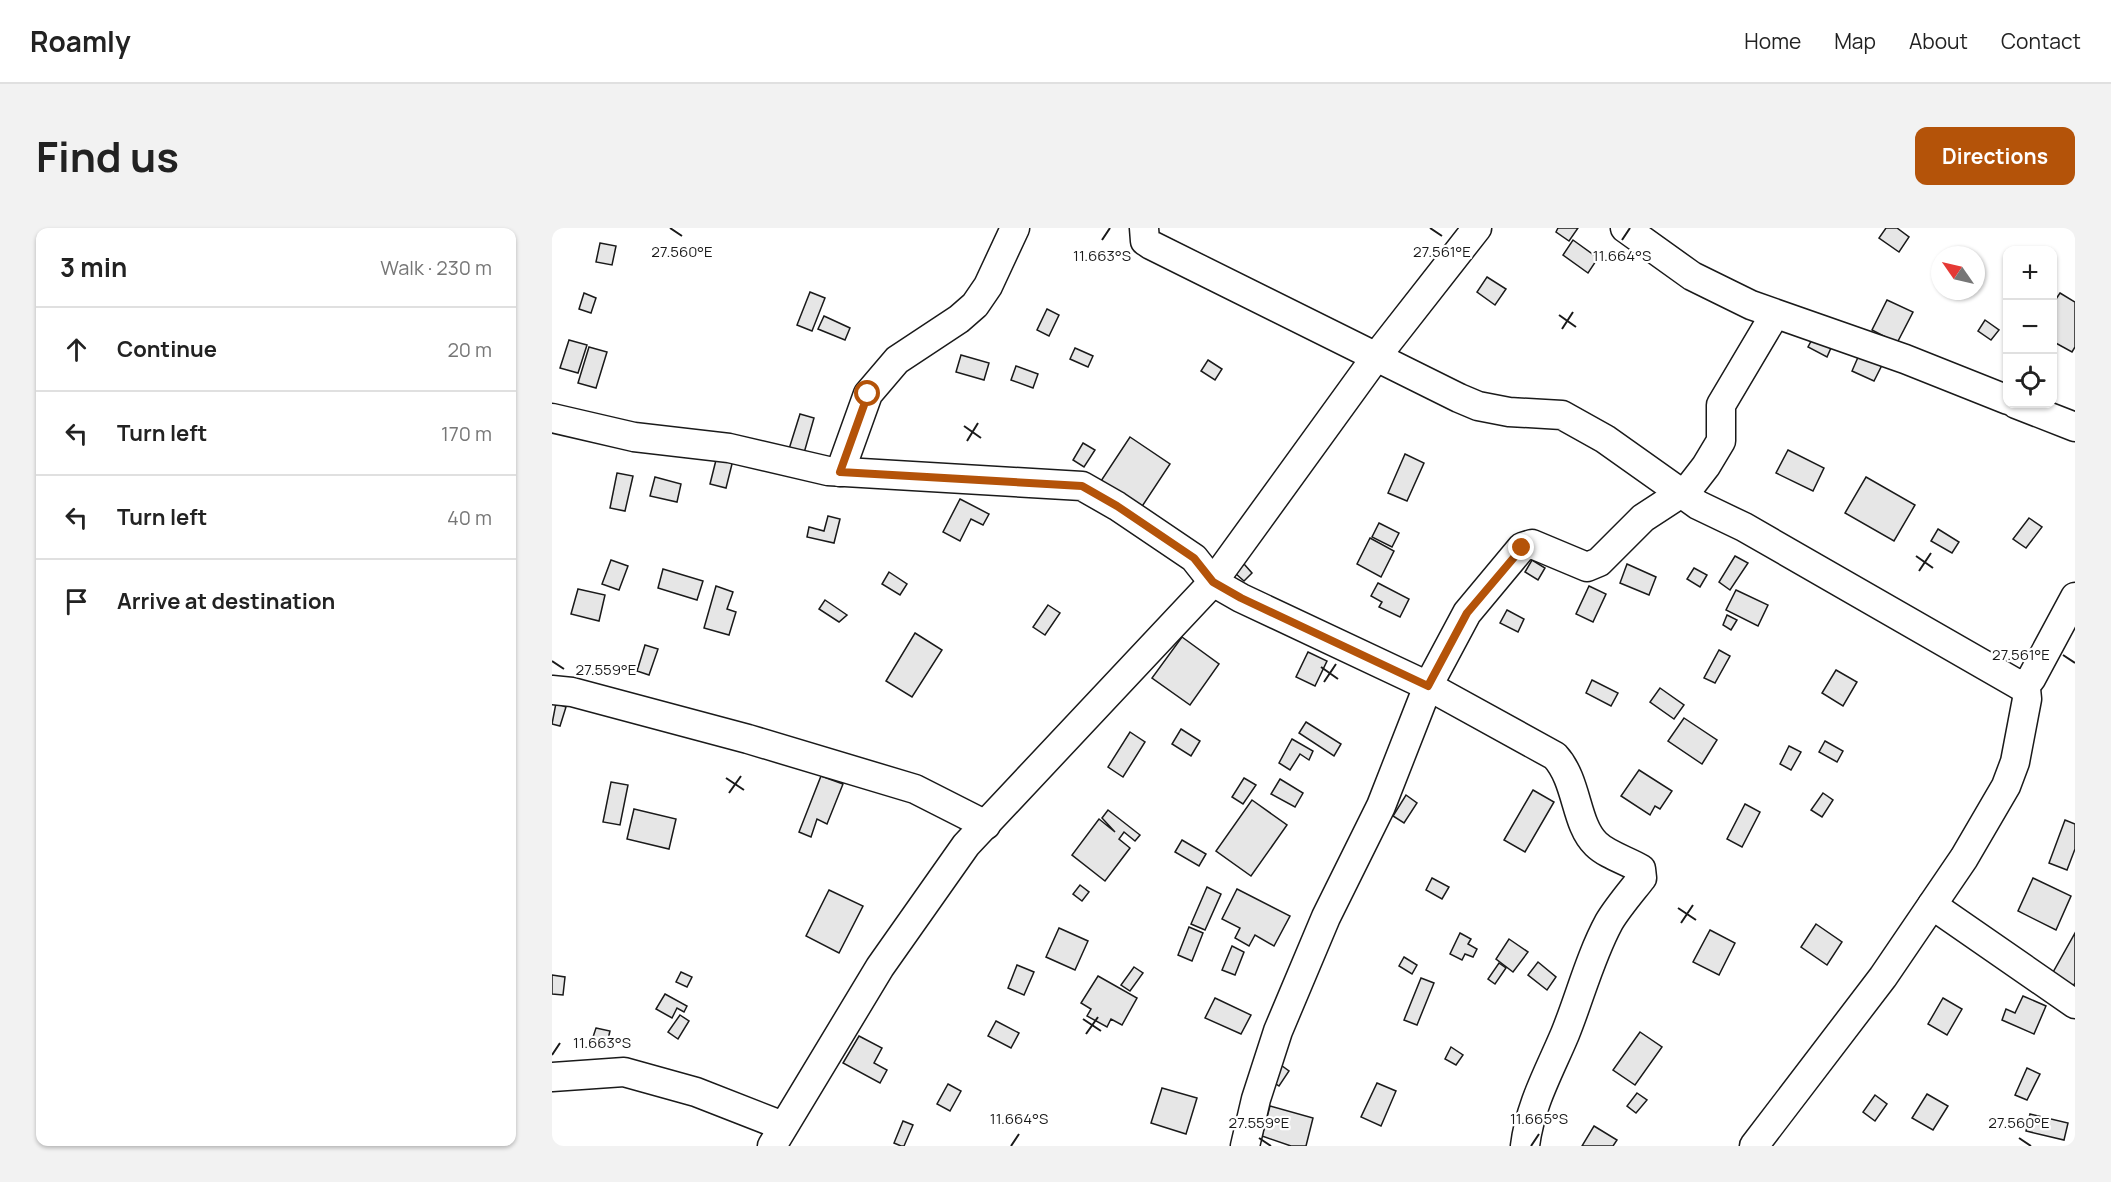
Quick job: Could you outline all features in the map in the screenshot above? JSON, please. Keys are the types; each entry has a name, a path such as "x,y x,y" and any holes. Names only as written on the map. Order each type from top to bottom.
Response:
{"street":[{"path":"840,472 868,394 897,360 975,305 988,286 1015,228"},
{"path":"1144,228 1145,241 1151,245 1478,405 1509,412 1562,415 1605,439 1679,493 2026,689 2027,699 2018,752 2006,786 1932,905 1883,977 1754,1146"},
{"path":"552,1077 624,1072 696,1092 778,1136 880,967 966,845 1213,582 1376,357 1477,228"},
{"path":"1624,228 1692,276 1775,314 1905,359 2003,398"},
{"path":"1245,1146 1256,1099 1278,1031 1326,917 1381,806 1428,686 1467,613 1522,548 1532,544 1587,567 1599,562 1643,518 1689,488 1721,441 1721,405 1775,314"},
{"path":"2026,408 2075,427"},
{"path":"552,418 634,437 729,448 840,472 1082,486 1117,506 1194,558 1213,582 1297,626 1428,686 1555,756 1567,769 1587,830 1596,844 1641,869 1642,878 1610,921 1598,948 1564,1037 1544,1076 1528,1123 1525,1146"},
{"path":"2021,685 2031,679 2075,598"},
{"path":"552,690 572,692 748,739 915,789 986,825"},
{"path":"1932,905 2075,1004"}],"building":[{"path":"1558,228 1578,228 1569,241 1556,232"},
{"path":"1886,228 1897,228 1909,237 1899,252 1879,238"},
{"path":"1573,240 1598,258 1588,273 1563,255"},
{"path":"600,243 616,246 612,265 596,262"},
{"path":"1487,277 1506,289 1495,305 1477,292"},
{"path":"810,292 825,298 812,331 797,325"},
{"path":"584,293 596,298 591,313 579,309"},
{"path":"2060,293 2075,302 2075,347 2072,352 2057,344 2057,298"},
{"path":"1887,300 1913,312 1897,343 1872,330"},
{"path":"1047,309 1059,315 1049,336 1037,330"},
{"path":"824,316 850,328 845,340 818,329"},
{"path":"1985,320 1999,330 1991,340 1978,331"},
{"path":"1816,332 1834,341 1827,357 1808,347"},
{"path":"569,340 587,345 578,373 560,368"},
{"path":"589,347 607,352 596,388 578,383"},
{"path":"1075,348 1093,356 1088,367 1070,359"},
{"path":"961,355 989,363 984,380 956,372"},
{"path":"1859,355 1882,365 1874,381 1852,371"},
{"path":"1208,360 1222,369 1215,380 1201,371"},
{"path":"1016,366 1038,374 1033,388 1011,380"},
{"path":"800,414 814,418 804,453 789,449"},
{"path":"1130,437 1170,464 1137,514 1097,487"},
{"path":"1083,443 1095,450 1084,467 1073,460"},
{"path":"1788,450 1824,468 1813,491 1776,473"},
{"path":"718,452 734,456 726,488 710,484"},
{"path":"1405,454 1424,463 1407,501 1388,493"},
{"path":"617,473 633,476 625,511 610,508"},
{"path":"655,477 681,484 677,502 650,496"},
{"path":"1866,477 1915,505 1894,541 1845,513"},
{"path":"960,499 989,514 983,525 971,519 960,541 943,532"},
{"path":"828,516 840,519 834,543 807,537 809,527 824,531"},
{"path":"2029,518 2042,527 2026,548 2013,539"},
{"path":"1379,523 1399,533 1392,547 1372,537"},
{"path":"1938,529 1959,542 1952,553 1931,541"},
{"path":"1370,538 1394,551 1381,577 1357,564"},
{"path":"1735,556 1748,563 1730,590 1719,582"},
{"path":"611,560 628,566 619,590 602,584"},
{"path":"1532,560 1545,568 1538,580 1525,572"},
{"path":"1244,564 1252,573 1244,581 1235,573"},
{"path":"1627,564 1656,577 1649,595 1620,583"},
{"path":"1694,568 1707,575 1700,587 1687,579"},
{"path":"663,569 703,581 697,600 658,588"},
{"path":"889,572 907,584 900,595 882,584"},
{"path":"1378,583 1409,599 1400,617 1379,607 1382,602 1371,596"},
{"path":"716,586 733,592 727,609 736,612 729,635 704,628"},
{"path":"1589,586 1606,594 1593,622 1576,614"},
{"path":"578,589 605,595 599,621 571,614"},
{"path":"1736,590 1768,605 1758,626 1726,610"},
{"path":"825,600 847,615 839,622 819,609"},
{"path":"1048,605 1060,613 1045,635 1033,627"},
{"path":"1507,610 1524,619 1518,632 1500,623"},
{"path":"1727,615 1737,620 1731,630 1723,625"},
{"path":"915,633 942,650 912,697 886,681"},
{"path":"1182,637 1219,664 1190,705 1152,678"},
{"path":"645,645 658,649 649,675 637,671"},
{"path":"1719,650 1730,656 1715,683 1704,678"},
{"path":"1308,652 1327,661 1315,686 1296,677"},
{"path":"1836,670 1857,682 1843,706 1822,693"},
{"path":"1592,680 1618,693 1611,706 1586,693"},
{"path":"1660,688 1684,705 1674,719 1650,702"},
{"path":"556,703 566,707 560,726 552,724"},
{"path":"1684,718 1717,740 1702,764 1668,741"},
{"path":"1306,722 1341,744 1334,756 1299,733"},
{"path":"1181,729 1200,741 1191,756 1172,744"},
{"path":"1130,732 1145,742 1123,777 1108,767"},
{"path":"1292,739 1313,751 1309,760 1300,754 1290,770 1279,763"},
{"path":"1825,741 1843,751 1837,762 1819,752"},
{"path":"1789,746 1801,752 1791,770 1780,764"},
{"path":"1639,770 1672,791 1660,809 1655,806 1650,815 1621,796"},
{"path":"821,776 843,784 827,824 817,819 811,837 799,832"},
{"path":"1244,778 1256,785 1243,804 1232,797"},
{"path":"1280,779 1303,793 1295,807 1271,794"},
{"path":"611,782 628,785 620,825 603,822"},
{"path":"1533,790 1554,802 1525,852 1504,840"},
{"path":"1823,793 1833,800 1822,817 1811,810"},
{"path":"1406,795 1417,803 1404,823 1393,816"},
{"path":"1252,800 1287,825 1251,876 1216,851"},
{"path":"1745,804 1760,812 1742,847 1727,839"},
{"path":"634,809 676,819 669,849 627,839"},
{"path":"1108,810 1140,835 1135,841 1124,832 1119,839 1130,848 1105,881 1072,855 1099,819 1115,832 1102,818"},
{"path":"2065,820 2075,824 2075,849 2067,870 2049,863"},
{"path":"1182,840 1206,854 1199,866 1175,852"},
{"path":"1432,878 1449,887 1442,899 1426,890"},
{"path":"2033,878 2071,896 2056,930 2018,911"},
{"path":"1080,885 1089,892 1082,901 1073,894"},
{"path":"1207,887 1221,894 1205,930 1191,924"},
{"path":"1237,889 1290,916 1274,946 1255,935 1249,946 1235,938 1240,928 1222,919"},
{"path":"829,890 863,906 839,953 806,936"},
{"path":"1816,924 1842,942 1827,965 1801,947"},
{"path":"1189,927 1203,933 1192,961 1178,955"},
{"path":"1059,928 1088,941 1075,970 1046,957"},
{"path":"1710,930 1735,943 1719,975 1693,962"},
{"path":"1460,933 1471,939 1468,944 1477,949 1473,957 1465,954 1462,960 1450,954"},
{"path":"2075,933 2075,983 2068,995 2047,983"},
{"path":"1509,939 1528,952 1513,972 1496,959"},
{"path":"1232,946 1244,952 1235,975 1222,970"},
{"path":"1404,957 1417,965 1412,974 1399,966"},
{"path":"1538,962 1556,977 1547,990 1528,975"},
{"path":"1499,963 1506,968 1495,984 1488,979"},
{"path":"1017,965 1034,972 1024,995 1008,988"},
{"path":"1134,967 1143,973 1130,991 1121,985"},
{"path":"681,972 692,977 687,987 676,982"},
{"path":"552,975 565,977 563,995 552,994"},
{"path":"1098,976 1137,998 1122,1025 1111,1019 1107,1027 1087,1016 1091,1009 1081,1003"},
{"path":"1421,978 1434,983 1417,1025 1404,1020"},
{"path":"665,994 687,1006 684,1012 677,1008 672,1018 656,1009"},
{"path":"2023,996 2046,1006 2034,1034 2002,1020 2006,1009 2015,1013"},
{"path":"1215,998 1251,1015 1241,1034 1205,1018"},
{"path":"1943,998 1962,1009 1947,1035 1928,1024"},
{"path":"680,1015 689,1021 678,1039 668,1032"},
{"path":"996,1021 1019,1033 1011,1048 988,1036"},
{"path":"596,1028 610,1031 606,1047 591,1043"},
{"path":"1640,1032 1662,1047 1635,1085 1613,1070"},
{"path":"859,1036 882,1048 874,1063 887,1070 880,1083 843,1063"},
{"path":"1451,1047 1463,1055 1456,1065 1445,1059"},
{"path":"1278,1063 1289,1071 1279,1086 1267,1078"},
{"path":"2027,1068 2040,1074 2027,1100 2015,1095"},
{"path":"1377,1083 1396,1091 1381,1126 1361,1117"},
{"path":"948,1084 961,1091 950,1111 937,1104"},
{"path":"1162,1088 1197,1098 1186,1134 1151,1123"},
{"path":"1637,1093 1647,1100 1636,1113 1627,1106"},
{"path":"1927,1094 1948,1106 1933,1130 1912,1118"},
{"path":"1875,1095 1887,1104 1875,1121 1863,1112"},
{"path":"1270,1106 1313,1118 1306,1146 1291,1146 1262,1136"},
{"path":"2030,1114 2068,1123 2064,1140 2026,1131"},
{"path":"903,1121 913,1125 904,1146 901,1146 894,1143"},
{"path":"1594,1126 1617,1140 1613,1146 1582,1146"}],"route":[{"path":"868,394 840,472 1082,486 1117,506 1194,558 1213,582 1297,626 1428,686 1467,613 1522,548"}]}
